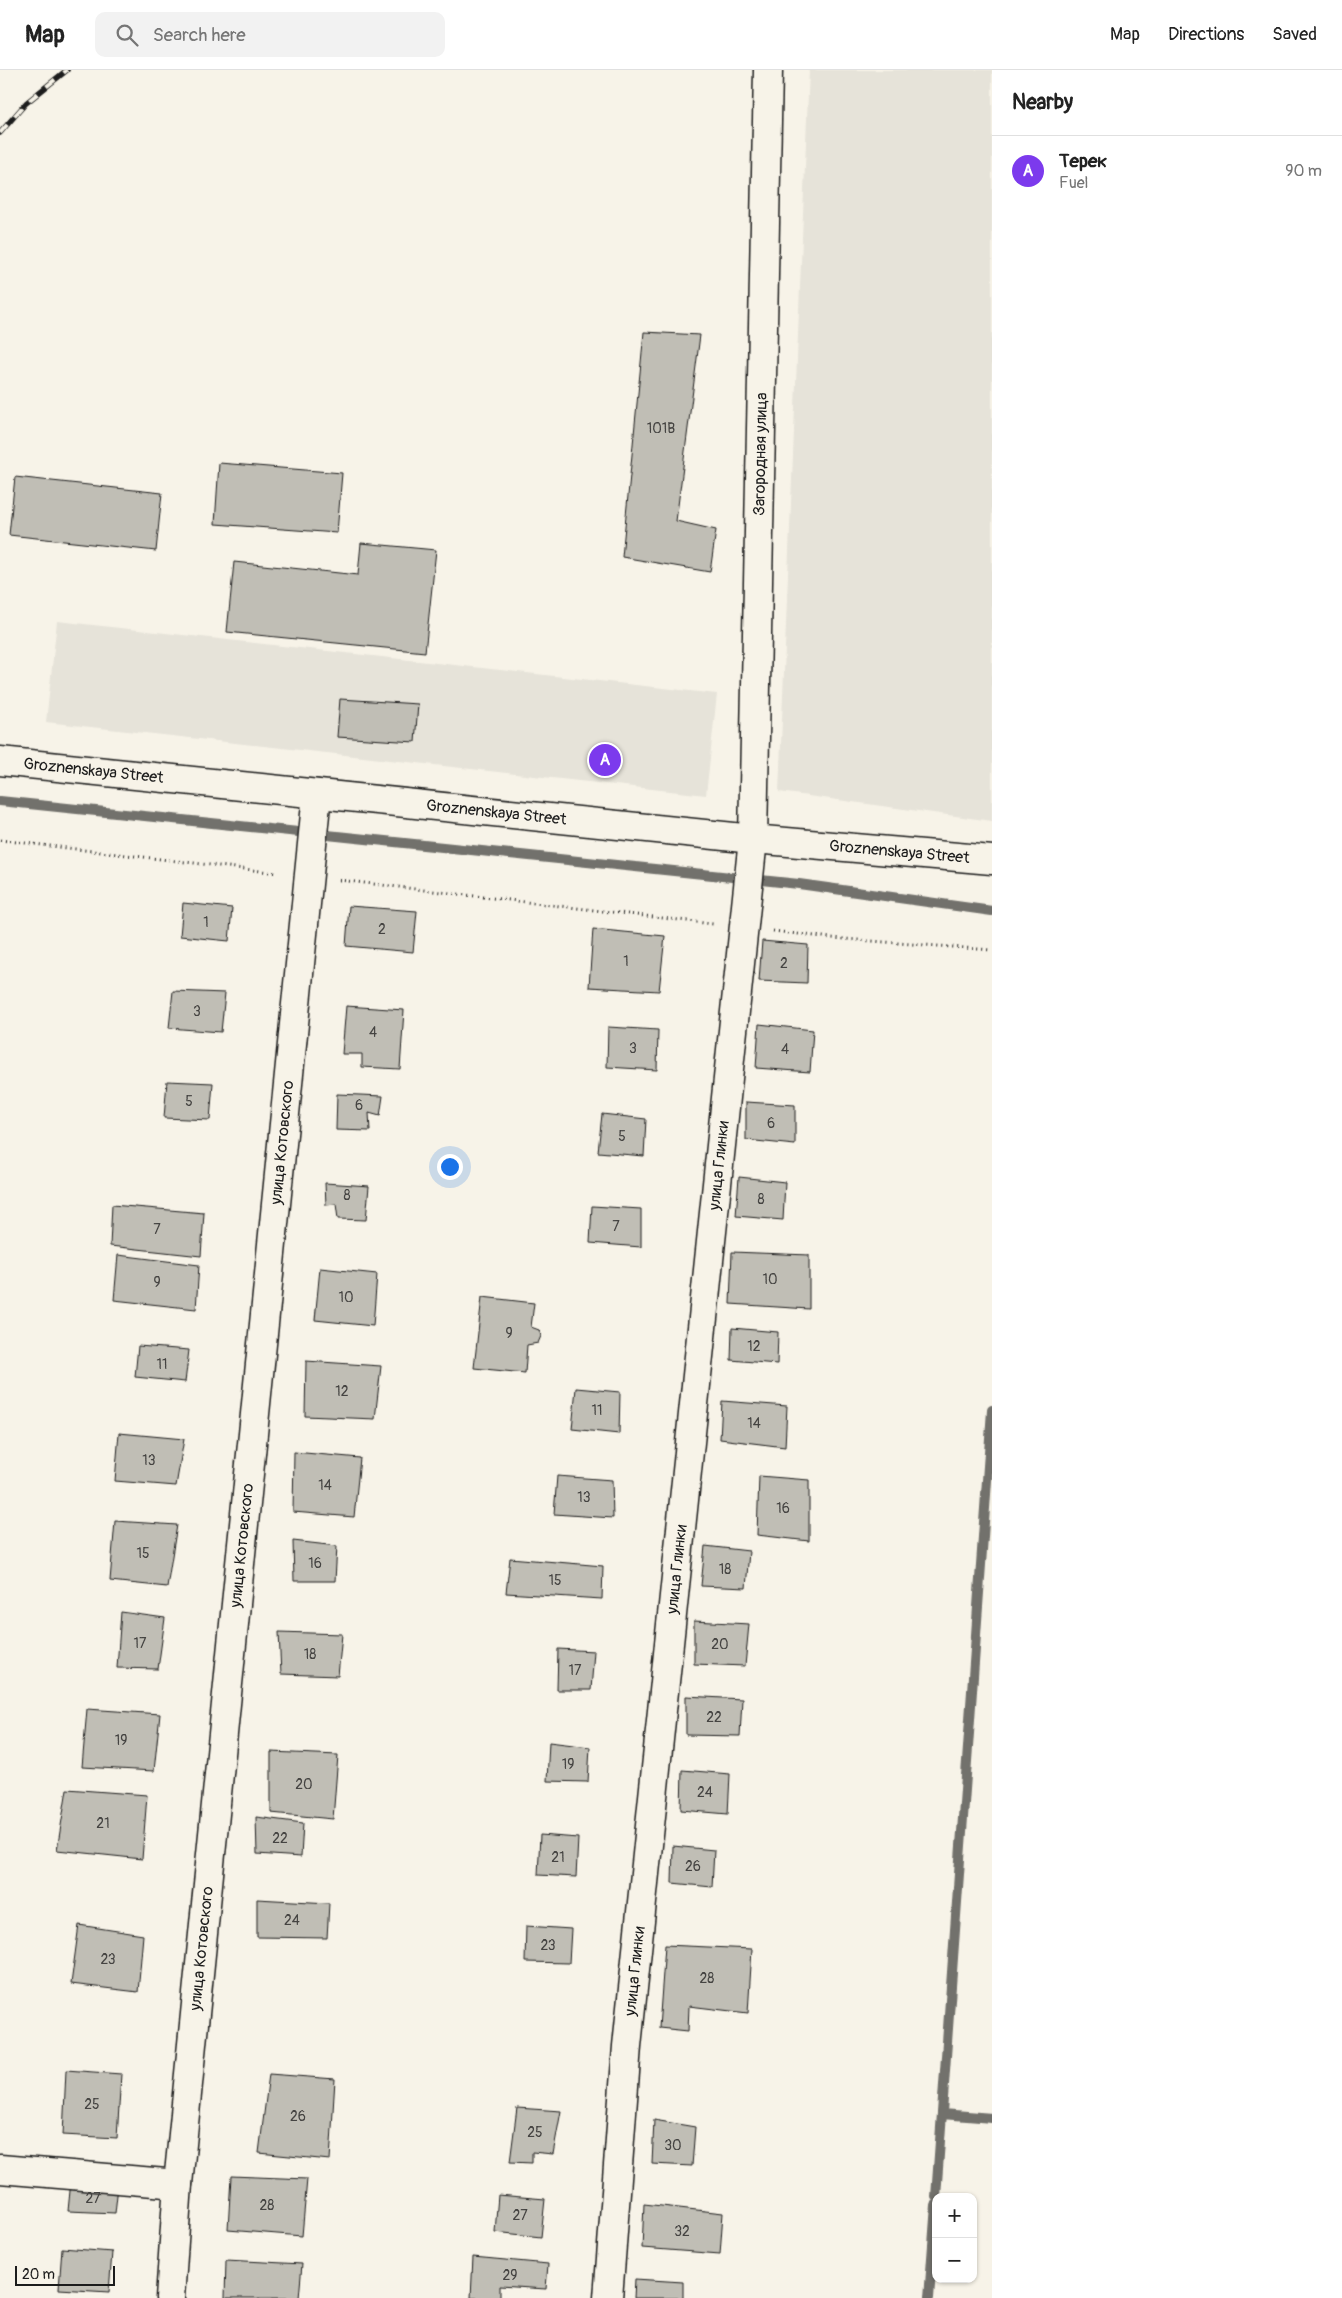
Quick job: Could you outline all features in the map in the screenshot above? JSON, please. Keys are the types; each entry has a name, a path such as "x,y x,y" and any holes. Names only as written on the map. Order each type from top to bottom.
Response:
{"street":[{"name":"Загородная улица","path":"753,839 768,70"},
{"name":"Groznenskaya Street","path":"0,761 753,839 992,860"},
{"name":"улица Котовского","path":"170,2298 178,2184 317,794"},
{"name":"улица Глинки","path":"608,2298 627,2046 753,839"},
{"path":"0,2169 178,2184"}],"path":[{"path":"0,840 831,938 992,950"}],"shaded area":[{"path":"809,70 992,70 992,821 779,792"},
{"path":"57,621 717,694 706,795 46,722"}],"building":[{"path":"644,332 700,335 676,521 716,530 710,572 622,557"},
{"path":"219,463 342,473 337,533 215,524"},
{"path":"15,477 162,493 156,551 9,535"},
{"path":"361,543 436,550 425,652 227,632 234,562 358,575"},
{"path":"340,699 418,704 415,742 337,737"},
{"path":"183,903 232,908 229,941 180,936"},
{"path":"349,906 417,911 413,952 346,946"},
{"path":"593,929 665,936 659,991 589,987"},
{"path":"762,941 808,945 807,983 759,981"},
{"path":"173,991 225,993 221,1032 169,1028"},
{"path":"346,1006 404,1010 400,1069 362,1067 362,1054 342,1054"},
{"path":"759,1024 813,1030 810,1072 756,1068"},
{"path":"608,1027 658,1030 657,1070 607,1067"},
{"path":"167,1081 213,1083 210,1120 164,1118"},
{"path":"337,1094 383,1096 380,1116 369,1113 370,1131 336,1130"},
{"path":"746,1102 795,1105 795,1145 746,1140"},
{"path":"602,1114 646,1119 644,1156 598,1152"},
{"path":"739,1177 785,1182 783,1220 736,1216"},
{"path":"325,1183 369,1186 366,1220 338,1219 336,1204 326,1205"},
{"path":"112,1205 204,1213 201,1256 110,1246"},
{"path":"592,1206 641,1209 641,1247 590,1243"},
{"path":"732,1252 809,1255 809,1309 730,1304"},
{"path":"118,1255 199,1265 196,1309 114,1300"},
{"path":"320,1268 377,1274 373,1326 315,1320"},
{"path":"482,1297 534,1303 531,1327 539,1330 541,1336 538,1343 527,1345 525,1373 474,1368"},
{"path":"732,1328 778,1332 777,1364 731,1360"},
{"path":"138,1346 189,1350 185,1382 135,1377"},
{"path":"306,1361 381,1366 375,1419 305,1416"},
{"path":"576,1388 620,1392 619,1434 572,1429"},
{"path":"722,1401 787,1406 785,1447 720,1439"},
{"path":"119,1433 184,1439 176,1486 115,1481"},
{"path":"294,1452 360,1458 354,1517 293,1512"},
{"path":"557,1476 612,1480 613,1518 554,1514"},
{"path":"759,1476 809,1480 809,1541 757,1535"},
{"path":"115,1521 177,1525 167,1587 110,1581"},
{"path":"293,1541 337,1546 335,1581 294,1581"},
{"path":"705,1546 749,1551 746,1588 701,1586"},
{"path":"510,1558 603,1566 602,1599 506,1593"},
{"path":"121,1612 165,1618 158,1669 117,1668"},
{"path":"694,1621 749,1624 745,1666 694,1664"},
{"path":"279,1632 342,1634 338,1676 281,1674"},
{"path":"558,1649 594,1651 591,1690 557,1690"},
{"path":"686,1696 742,1699 740,1736 686,1735"},
{"path":"87,1709 160,1714 154,1771 82,1767"},
{"path":"549,1742 590,1747 588,1782 547,1781"},
{"path":"271,1752 338,1755 333,1819 271,1813"},
{"path":"682,1770 730,1774 728,1814 681,1810"},
{"path":"67,1789 147,1795 142,1859 57,1850"},
{"path":"256,1817 303,1823 301,1857 257,1854"},
{"path":"540,1835 578,1838 576,1877 538,1875"},
{"path":"673,1846 714,1850 712,1887 672,1883"},
{"path":"257,1899 329,1903 327,1938 257,1937"},
{"path":"79,1925 143,1935 138,1992 71,1984"},
{"path":"526,1926 571,1929 569,1963 525,1962"},
{"path":"665,1945 752,1949 748,2013 689,2006 688,2031 659,2028"},
{"path":"66,2070 121,2074 117,2138 63,2135"},
{"path":"269,2074 335,2079 330,2160 259,2153"},
{"path":"517,2108 561,2111 553,2154 532,2152 532,2163 510,2162"},
{"path":"654,2120 695,2127 692,2166 652,2164"},
{"path":"231,2176 307,2179 302,2236 228,2230"},
{"path":"71,2181 118,2186 115,2213 68,2211"},
{"path":"498,2195 545,2199 541,2237 495,2232"},
{"path":"644,2204 723,2213 720,2254 642,2248"},
{"path":"62,2248 112,2252 109,2292 59,2289"},
{"path":"473,2257 548,2264 546,2289 500,2286 500,2298 471,2298"},
{"path":"226,2260 302,2264 299,2298 225,2298"},
{"path":"635,2279 683,2282 683,2298 634,2298"}],"waterway":[{"path":"0,801 799,884 992,911"},
{"path":"936,2193 992,1410"},
{"path":"942,2114 992,2118"},
{"path":"929,2298 934,2238"}],"railway":[{"path":"0,133 26,103 67,70"}],"place":[{"name":"Терек","path":"605,760"}]}
